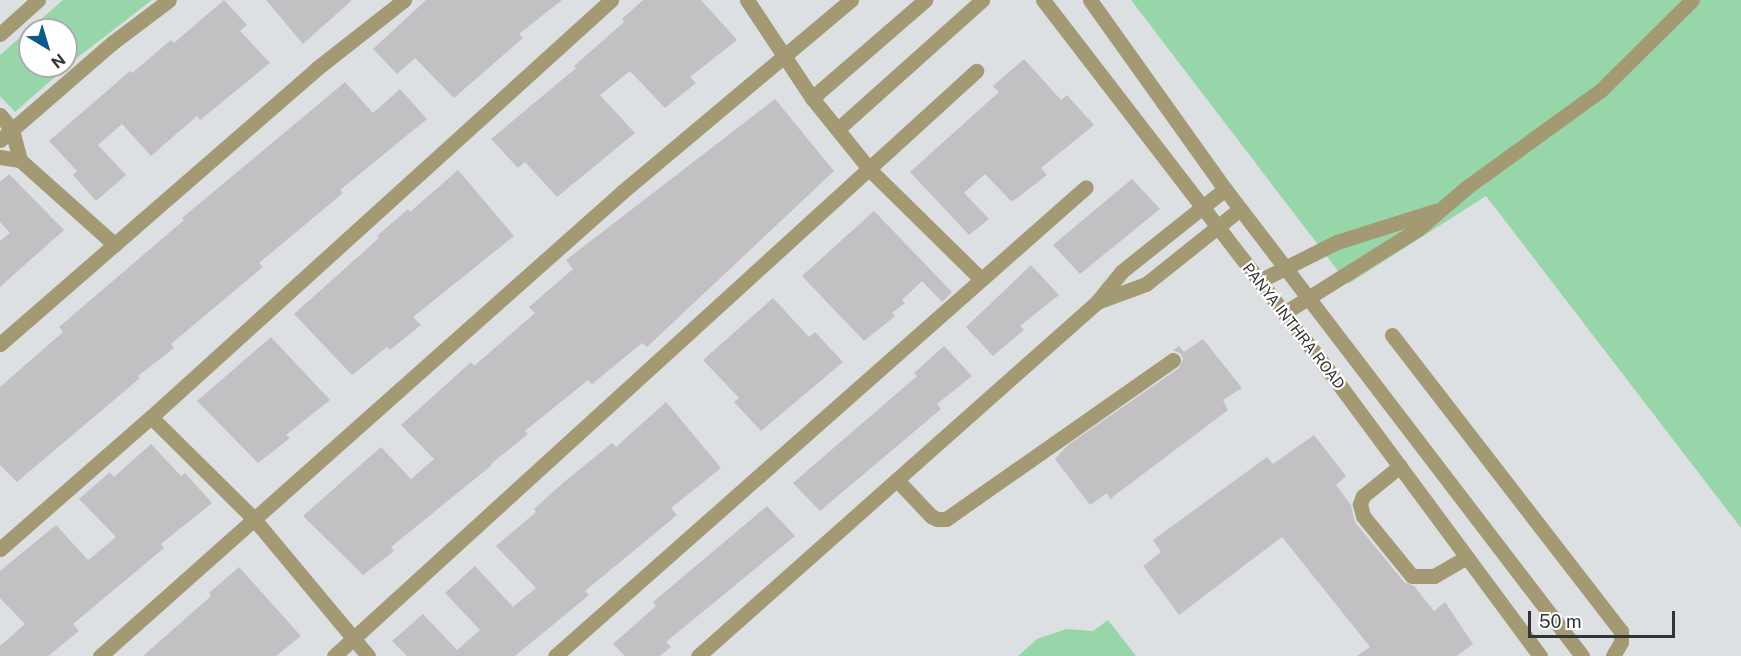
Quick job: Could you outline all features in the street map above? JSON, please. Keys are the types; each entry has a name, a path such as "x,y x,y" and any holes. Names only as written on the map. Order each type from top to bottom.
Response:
{"street":[{"path":"0,34 38,0"},
{"path":"0,140 112,43 169,0"},
{"path":"0,344 316,69 404,0"},
{"path":"0,549 151,417 610,0"},
{"path":"747,0 812,98 839,128 870,170 981,279"},
{"path":"100,656 622,192 851,0"},
{"path":"812,98 925,0"},
{"path":"839,128 982,0"},
{"name":"PANYA INTHRA ROAD","path":"1043,0 1400,466 1540,656"},
{"name":"PANYA INTHRA ROAD","path":"1090,0 1225,189 1582,656"},
{"path":"1284,313 1418,229 1438,210 1601,90 1692,0"},
{"path":"334,656 976,71"},
{"path":"0,115 12,130 20,160 115,245"},
{"path":"0,157 20,160"},
{"path":"555,656 1086,187"},
{"path":"698,656 1097,302 1121,272 1225,189"},
{"path":"1097,302 1146,284 1240,209"},
{"path":"1259,281 1337,242 1438,210"},
{"path":"1392,335 1621,631 1621,642 1613,656"},
{"path":"897,480 931,516 936,519 946,519 1173,360"},
{"path":"151,417 254,519 368,656"},
{"path":"1400,466 1364,496 1360,504 1363,516 1412,576 1434,576 1467,557"}],"green space":[{"path":"63,0 152,0 78,57 78,18 42,18"},
{"path":"1131,0 1741,0 1741,528 1486,196 1348,284"},
{"path":"18,39 18,78 54,78 15,112 0,96 0,55"},
{"path":"1108,620 1136,656 1018,656 1037,639 1066,629 1093,631"}],"building":[{"path":"224,0 247,25 240,31 270,63 200,120 197,116 151,156 122,124 98,145 126,175 96,201 73,175 77,171 49,141 130,71 132,73 171,40 174,43"},
{"path":"266,0 352,0 303,44"},
{"path":"426,0 562,0 519,34 523,38 454,98 415,58 397,74 373,49"},
{"path":"643,0 701,0 737,40 690,77 696,83 665,108 630,71 600,95 635,133 557,197 525,162 518,168 491,139 576,68 574,66 624,22 622,19"},
{"path":"1024,59 1061,100 1067,95 1094,125 1041,168 1047,175 1016,199 1011,201 985,174 964,193 989,219 969,235 910,172 999,92 993,86"},
{"path":"345,82 373,113 400,89 427,119 340,190 343,193 259,263 263,267 171,344 174,348 138,376 140,378 17,482 0,465 0,387 63,332 59,327 184,220 182,218"},
{"path":"775,99 834,171 647,347 642,343 592,384 588,380 525,431 528,434 492,465 391,547 394,551 363,575 303,516 381,447 411,479 434,459 401,425 471,362 474,366 535,313 529,307 573,269 566,260"},
{"path":"458,170 514,236 413,317 421,325 390,350 387,347 352,375 294,314 379,238 377,236 408,209 410,212"},
{"path":"9,174 64,230 0,287 0,241 10,233 0,222 0,182"},
{"path":"1132,179 1160,209 1080,274 1053,245"},
{"path":"874,211 952,292 942,302 922,281 902,300 905,303 892,313 895,316 864,341 802,276"},
{"path":"1031,265 1059,295 1020,326 1024,330 993,356 966,327"},
{"path":"773,298 809,337 815,332 843,362 761,431 734,402 739,398 703,360"},
{"path":"271,337 330,400 286,435 290,438 258,463 197,401"},
{"path":"1203,339 1242,388 1223,400 1228,410 1110,499 1107,493 1090,505 1055,459 1068,445 1179,368 1183,359 1181,354 1173,350 1179,346 1184,352"},
{"path":"944,346 972,376 937,404 941,409 820,511 793,483 917,376 914,373"},
{"path":"666,402 721,468 671,508 677,515 585,591 589,595 515,656 407,656 392,641 423,614 457,650 480,630 445,593 475,566 513,607 536,588 496,546 536,512 534,509 564,482 612,443 616,447"},
{"path":"1314,435 1346,476 1336,485 1351,505 1355,522 1404,582 1414,586 1434,611 1445,602 1473,644 1457,656 1357,656 1370,647 1282,537 1179,615 1143,566 1161,552 1153,540 1267,457 1273,464"},
{"path":"151,444 181,476 185,473 212,503 161,544 164,548 73,624 79,631 48,656 0,656 0,646 25,624 0,598 0,571 56,525 88,560 116,537 79,499 110,472 114,477"},
{"path":"767,506 795,536 666,642 671,647 660,656 625,656 613,644 656,606 653,602"},
{"path":"239,567 301,636 276,656 143,656 211,596 209,593"}]}
